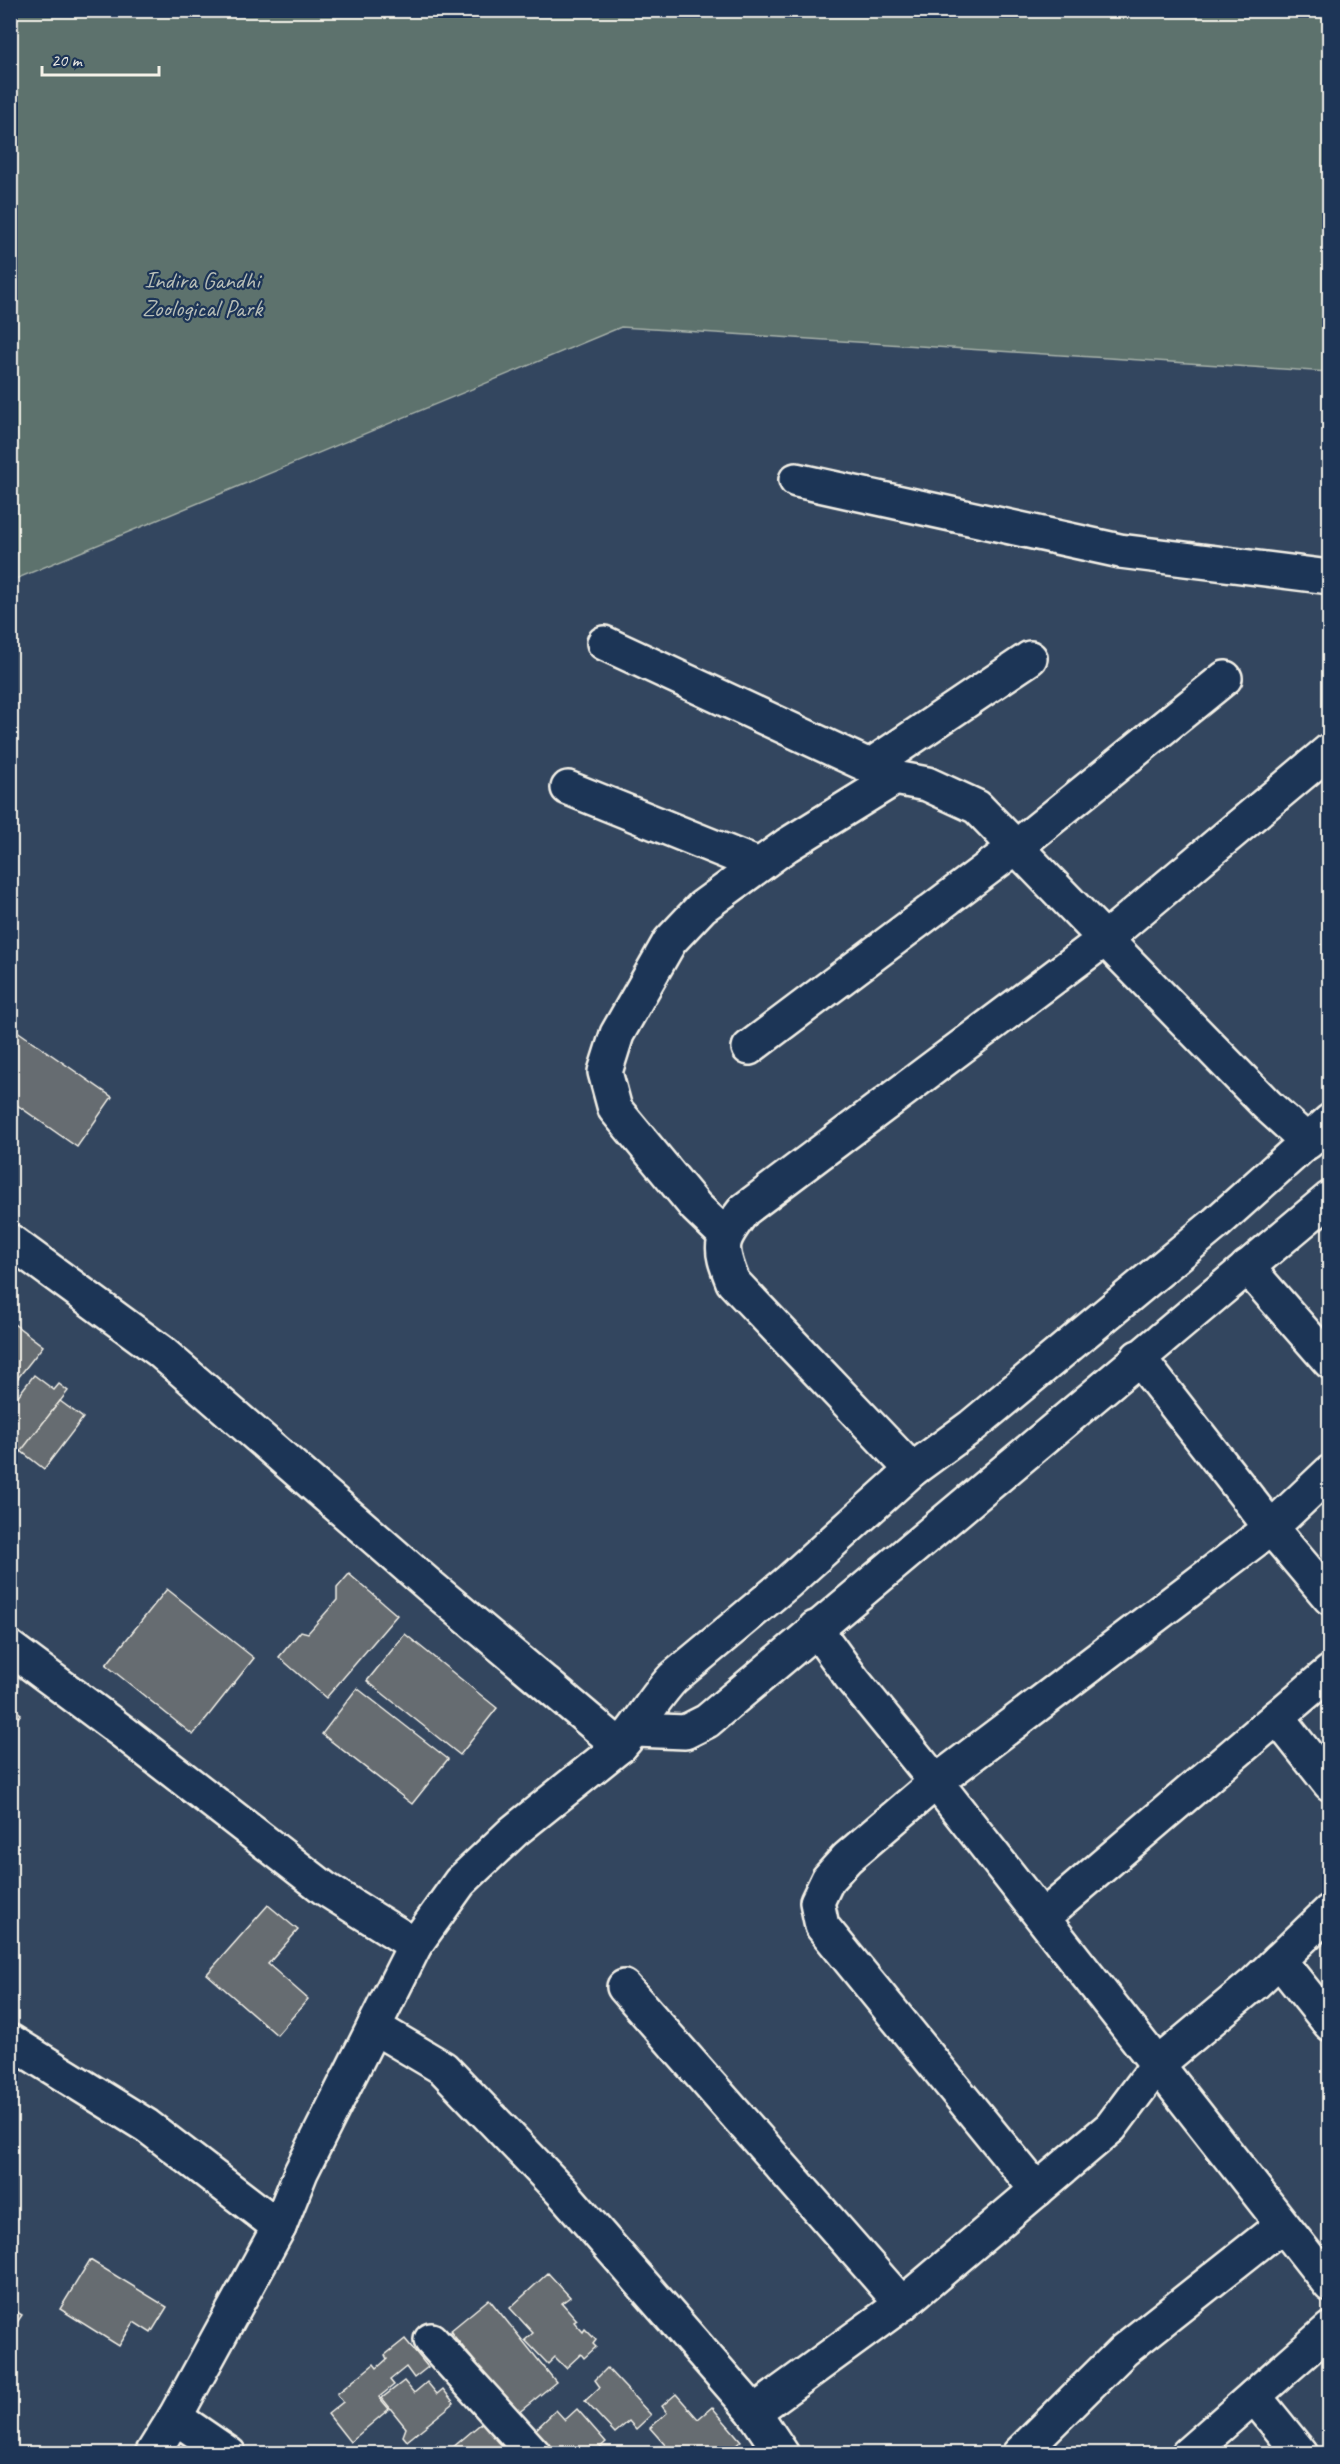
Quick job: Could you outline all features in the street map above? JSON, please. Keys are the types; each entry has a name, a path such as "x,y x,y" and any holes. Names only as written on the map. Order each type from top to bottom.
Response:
{"street":[{"path":"796,480 1120,551 1329,577"},
{"path":"152,2454 279,2227 301,2172 415,1945 460,1882 514,1831 628,1738 660,1692 673,1678 780,1589 912,1470 972,1426 1214,1225 1318,1132 1267,1105 977,807 927,784 882,772 604,643"},
{"path":"725,1235 696,1207 615,1109 605,1072 617,1034 670,941 702,907 787,845 1030,658"},
{"path":"749,1048 1016,847 1225,678"},
{"path":"912,1470 733,1282 723,1257 725,1235 744,1210 1105,939 1329,750"},
{"path":"568,788 759,865"},
{"path":"10,1241 160,1351 430,1586 628,1738 685,1732 707,1721 1329,1198"},
{"path":"1247,1267 1329,1362"},
{"path":"1138,1358 1329,1598"},
{"path":"1037,2190 822,1926 817,1902 828,1879 847,1858 936,1782 1271,1527 1329,1472"},
{"path":"815,1628 853,1680 1043,1917 1329,2285"},
{"path":"10,1648 123,1732 324,1888 415,1945"},
{"path":"1043,1917 1329,1672"},
{"path":"1277,1717 1329,1784"},
{"path":"754,2412 902,2304 1111,2127 1158,2064 1279,1960 1329,1911"},
{"path":"1279,1960 1329,2024"},
{"path":"624,1987 902,2304"},
{"path":"375,2027 443,2068 564,2194 754,2412 782,2454"},
{"path":"10,2041 147,2126 279,2227"},
{"path":"1019,2454 1124,2350 1282,2225"},
{"path":"1188,2454 1329,2329"},
{"path":"431,2340 534,2454"},
{"path":"1254,2396 1301,2454"},
{"path":"175,2416 229,2454"}],"green space":[{"name":"Indira Gandhi Zoological Park","path":"11,10 1329,11 1329,372 621,327 11,581"}],"building":[{"path":"10,1026 112,1097 77,1147 10,1100"},
{"path":"10,1321 43,1346 10,1388"},
{"path":"34,1375 54,1390 59,1384 68,1391 13,1462 10,1460 10,1406"},
{"path":"60,1401 83,1418 44,1469 21,1451"},
{"path":"349,1574 397,1615 326,1698 279,1657 301,1631 308,1633 337,1600 337,1588"},
{"path":"167,1589 254,1658 193,1735 106,1665"},
{"path":"405,1634 497,1708 460,1755 367,1681"},
{"path":"357,1688 448,1759 412,1804 322,1734"},
{"path":"10,1706 21,1714 10,1728"},
{"path":"268,1905 298,1930 268,1964 308,1999 277,2035 207,1974"},
{"path":"90,2260 167,2307 151,2333 134,2322 119,2346 60,2309"},
{"path":"548,2273 570,2297 562,2303 577,2320 574,2322 583,2332 585,2329 596,2340 593,2344 596,2347 584,2358 581,2354 566,2368 555,2357 548,2364 525,2340 533,2333 510,2308"},
{"path":"489,2299 556,2382 517,2414 450,2331"},
{"path":"10,2308 22,2315 10,2333"},
{"path":"405,2339 428,2367 414,2378 406,2367 390,2380 394,2385 379,2397 389,2409 350,2442 328,2414 343,2402 337,2394 374,2364 377,2368 387,2359 385,2355"},
{"path":"607,2368 651,2415 636,2429 629,2421 615,2433 585,2401 600,2387 595,2380"},
{"path":"404,2381 414,2393 427,2382 437,2394 443,2389 454,2403 407,2441 403,2436 406,2428 382,2398"},
{"path":"676,2394 698,2419 712,2407 741,2441 726,2454 673,2454 650,2428 667,2413 662,2406"},
{"path":"577,2409 606,2442 593,2454 551,2454 532,2433 556,2410 565,2420"},
{"path":"484,2421 513,2454 445,2454"}]}
